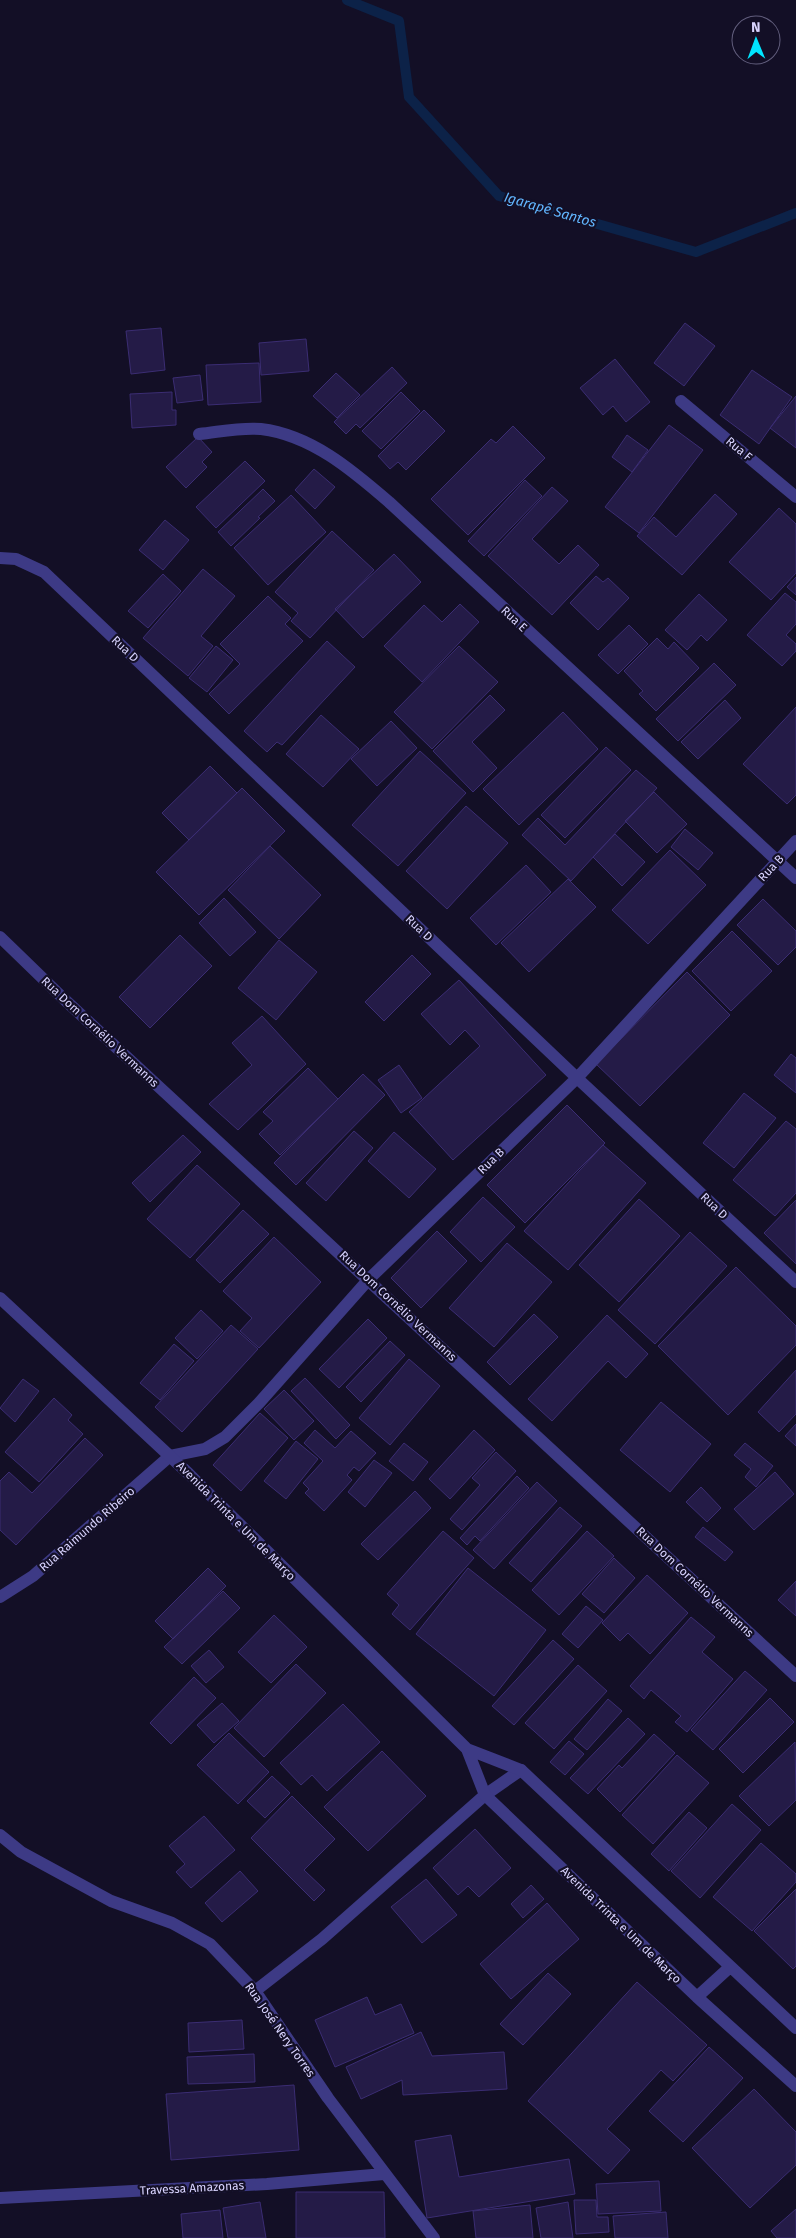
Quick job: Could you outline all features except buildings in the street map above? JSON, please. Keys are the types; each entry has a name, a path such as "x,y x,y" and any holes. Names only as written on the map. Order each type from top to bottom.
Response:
{"street":[{"name":"Rua F","path":"681,401 796,497"},
{"name":"Rua E","path":"199,434 260,429 297,439 322,451 356,474 389,502 796,878"},
{"name":"Rua D","path":"0,558 16,559 44,572 577,1078 796,1282"},
{"name":"Rua B","path":"170,1456 204,1449 225,1437 259,1403 369,1279 577,1078 796,841"},
{"name":"Rua Dom Cornélio Vermanns","path":"0,937 65,1000 369,1279 796,1676"},
{"name":"Avenida Trinta e Um de Março","path":"0,1298 170,1456 467,1749 521,1770 796,2028"},
{"name":"Rua Raimundo Ribeiro","path":"0,1597 33,1576 170,1456"},
{"name":"Avenida Trinta e Um de Março","path":"467,1749 485,1795 697,1997 796,2086"},
{"path":"256,1991 322,1939 485,1795 521,1770"},
{"name":"Rua José Nery Torres","path":"0,1834 21,1852 103,1897 172,1923 210,1944 256,1991 328,2098 434,2238"},
{"path":"697,1997 730,1967"},
{"name":"Travessa Amazonas","path":"0,2198 247,2185 384,2174"}],"waterway":[{"name":"Igarapê Santos","path":"347,0 399,21 409,97 499,196 696,252 796,213"}]}
